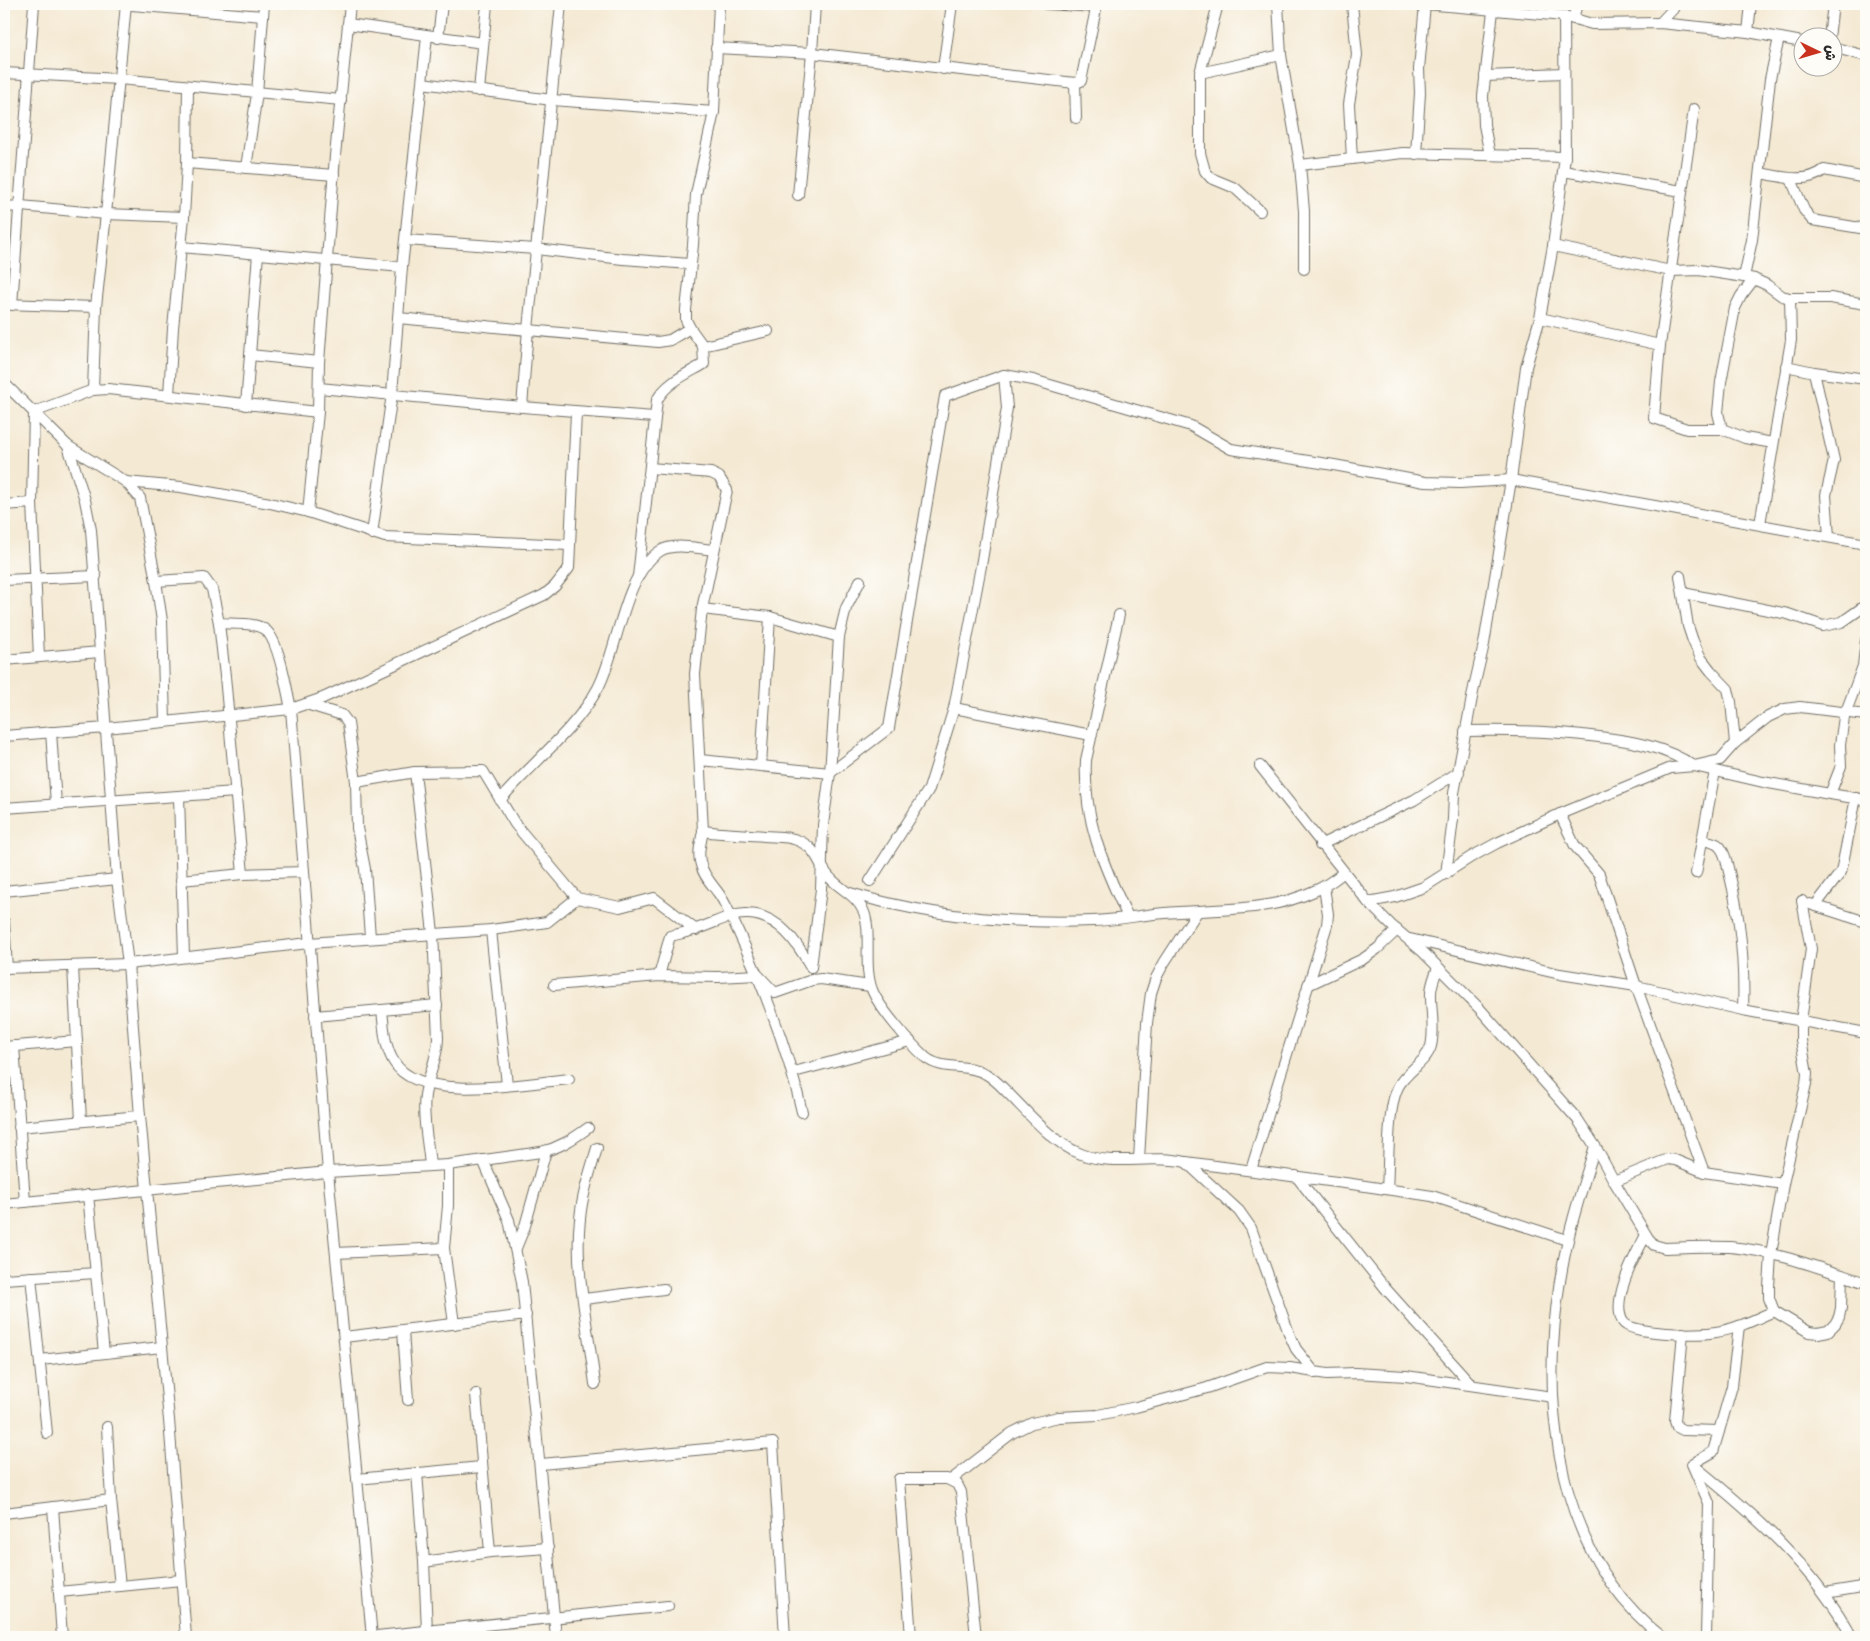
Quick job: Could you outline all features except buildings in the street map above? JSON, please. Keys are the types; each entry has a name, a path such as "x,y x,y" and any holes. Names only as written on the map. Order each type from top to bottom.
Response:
{"street":[{"path":"34,4 20,206 8,304 96,307"},
{"path":"119,4 204,7 262,16"},
{"path":"93,390 96,307 126,4"},
{"path":"246,168 257,93 264,4"},
{"path":"308,512 318,412 319,362 340,100 350,4"},
{"path":"372,534 392,394 402,267 422,83 432,37 442,4"},
{"path":"479,91 487,4"},
{"path":"522,407 528,329 561,4"},
{"path":"638,577 657,400 662,392 677,380 704,364 703,346 686,320 686,310 696,194 714,112 719,4"},
{"path":"798,195 815,4"},
{"path":"943,69 952,4"},
{"path":"716,48 812,53 1075,83 1081,81 1096,5 1046,4"},
{"path":"1218,4 1200,73 1200,154 1205,171 1217,182 1235,188 1260,211"},
{"path":"1278,4 1281,55 1300,165 1304,211 1304,269"},
{"path":"1352,4 1357,55 1349,104 1352,159"},
{"path":"1416,154 1420,93 1419,69 1425,4 1488,8 1569,17 1592,24 1660,23 1748,32 1792,40"},
{"path":"1446,874 1454,819 1454,793 1484,644 1511,480 1526,367 1540,318 1553,246 1565,158 1564,73 1569,17 1577,4"},
{"path":"1660,23 1672,10 1674,4"},
{"path":"1748,32 1751,4"},
{"path":"1830,28 1833,4"},
{"path":"1488,8 1485,76 1482,96 1484,125 1490,155"},
{"path":"348,24 483,43"},
{"path":"1722,429 1718,413 1721,382 1736,308 1749,278 1770,79 1779,38"},
{"path":"1842,50 1866,56"},
{"path":"1200,73 1281,55"},
{"path":"4,73 120,78 340,100"},
{"path":"1485,76 1564,73"},
{"path":"422,83 552,100 714,112"},
{"path":"1075,83 1076,118"},
{"path":"169,395 172,328 184,217 188,86"},
{"path":"1694,109 1660,344 1654,418 1687,429 1722,429 1745,438 1773,444"},
{"path":"1300,165 1403,153 1565,158"},
{"path":"187,163 334,175"},
{"path":"1760,174 1791,179 1816,176 1824,170 1866,178"},
{"path":"1563,171 1682,191"},
{"path":"1791,179 1804,210 1812,220 1866,229"},
{"path":"4,207 20,206 106,214 184,217"},
{"path":"406,240 536,249 623,259 690,264"},
{"path":"1553,246 1671,271 1699,270 1749,278 1767,285 1782,296 1790,298 1830,298 1866,304"},
{"path":"181,247 402,267"},
{"path":"246,405 258,254"},
{"path":"1760,524 1791,340 1790,298"},
{"path":"398,318 658,342 670,340 690,328"},
{"path":"1540,318 1660,344"},
{"path":"703,346 768,331"},
{"path":"250,355 319,362"},
{"path":"1786,366 1866,379"},
{"path":"1814,372 1834,460 1826,494 1829,537"},
{"path":"870,881 929,789 954,708 981,566 1007,408 1004,375"},
{"path":"700,760 830,773 889,728 945,396 1004,375 1033,380 1191,426 1231,449 1425,482 1460,483 1511,480 1866,544"},
{"path":"4,383 68,446 126,482 140,498 151,546 162,622 165,721"},
{"path":"319,388 576,412 654,417"},
{"path":"34,412 93,390 108,389 318,412"},
{"path":"34,412 32,503 39,657"},
{"path":"4,736 106,728 291,709 323,698 544,595 555,586 569,568 576,412"},
{"path":"68,446 88,515 96,576 117,879 128,964 140,1116 169,1420 180,1580 186,1637"},
{"path":"650,468 711,473 723,481 727,494 713,550 702,609 694,674 703,831 699,852 703,871 731,916 758,975 794,1072 802,1112"},
{"path":"126,482 181,487 270,503 308,512 372,534 411,539 569,545"},
{"path":"4,505 32,503"},
{"path":"500,800 572,723 598,689 607,668 628,598 638,577 650,561 661,550 684,547 713,550"},
{"path":"4,580 96,576"},
{"path":"1680,576 1688,626 1693,641 1706,664 1728,690 1735,743"},
{"path":"156,581 204,578 212,589 223,648 243,874"},
{"path":"811,967 818,915 839,637 846,608 860,581"},
{"path":"1683,593 1788,614 1823,626 1842,622 1866,605"},
{"path":"702,609 770,617 839,637"},
{"path":"1119,615 1091,736 1085,775 1088,810 1097,847 1128,917"},
{"path":"760,766 770,617"},
{"path":"218,622 257,626 267,630 277,648 291,709 328,1172 372,1637"},
{"path":"1830,794 1841,766 1840,745 1846,713 1863,666 1866,640"},
{"path":"4,660 100,652"},
{"path":"305,704 342,715 348,723 356,782 357,828 365,869 370,938"},
{"path":"1465,732 1533,730 1620,740 1669,751 1694,766 1720,760 1735,743 1768,717 1785,709 1800,707 1866,715"},
{"path":"954,708 1091,736"},
{"path":"51,732 56,804"},
{"path":"1368,902 1395,897 1416,890 1497,843 1659,772 1683,765 1716,770 1763,782 1861,799 1841,872 1815,906"},
{"path":"1260,766 1320,845 1368,902 1438,967 1495,1025 1578,1120 1646,1235 1654,1245 1659,1248 1730,1247 1771,1254 1866,1283"},
{"path":"1696,873 1716,770"},
{"path":"356,782 416,772 484,771 515,824 576,898 620,907 654,898 696,930"},
{"path":"416,772 433,933 438,1048 428,1084 425,1107 430,1165"},
{"path":"1320,845 1414,800 1459,772"},
{"path":"4,808 236,792"},
{"path":"178,797 184,957"},
{"path":"1560,814 1575,846 1599,874 1636,986 1704,1172"},
{"path":"703,831 795,839 806,844 814,851 832,881 857,901 865,915 870,986 878,1002 910,1040 926,1058 933,1062 973,1069 986,1074 997,1082 1046,1130 1079,1154 1095,1159 1174,1159 1432,1196 1568,1240"},
{"path":"1702,840 1714,843 1723,850 1732,884 1742,964 1743,1010"},
{"path":"182,880 243,874 304,872"},
{"path":"849,893 910,909 974,918 1095,921 1275,903 1305,895 1324,887 1343,873"},
{"path":"4,891 117,879"},
{"path":"1251,1170 1327,925 1328,914 1324,887"},
{"path":"4,922 6,968 128,964 309,943 491,930 547,922 576,898"},
{"path":"1842,1275 1839,1317 1828,1331 1808,1332 1774,1311 1769,1298 1768,1287 1771,1254 1783,1184 1807,1074 1801,1040 1801,1021 1811,949 1802,902 1866,922"},
{"path":"1139,1159 1147,1023 1151,994 1160,971 1197,912"},
{"path":"659,976 670,936 696,930 731,916 748,914 770,920 793,939 811,967 816,980"},
{"path":"491,930 507,1085"},
{"path":"1308,985 1363,959 1377,949 1396,930"},
{"path":"1406,938 1552,972 1636,986 1743,1010 1866,1032"},
{"path":"73,966 81,1121"},
{"path":"1387,1189 1392,1106 1398,1086 1430,1049 1433,1016 1430,994 1438,967"},
{"path":"554,985 659,976 718,977 758,975 776,993 816,980 831,980 870,986"},
{"path":"315,1016 436,1005"},
{"path":"382,1010 385,1038 389,1052 401,1071 413,1079 449,1088 568,1079"},
{"path":"794,1072 910,1040"},
{"path":"25,1202 19,1127 9,1046 77,1041"},
{"path":"19,1127 140,1116"},
{"path":"4,1204 148,1188 328,1172 448,1165 546,1151 569,1142 588,1128"},
{"path":"1595,1146 1568,1240 1553,1339 1553,1397 1559,1456 1572,1508 1591,1549 1615,1589 1643,1622 1662,1637"},
{"path":"595,1384 578,1241 584,1195 597,1148"},
{"path":"516,1248 525,1226 546,1151"},
{"path":"1614,1181 1668,1159 1704,1172 1783,1184"},
{"path":"483,1160 509,1220 516,1248 526,1315 556,1637"},
{"path":"1186,1162 1239,1211 1250,1228 1290,1336 1296,1349 1315,1373"},
{"path":"448,1165 448,1206 444,1248 454,1324"},
{"path":"1296,1176 1386,1289 1471,1384"},
{"path":"88,1195 104,1353"},
{"path":"1646,1235 1636,1253 1622,1289 1620,1314 1623,1323 1630,1328 1683,1333 1716,1332 1739,1326 1774,1311"},
{"path":"336,1253 444,1248"},
{"path":"4,1279 96,1273"},
{"path":"31,1277 47,1433"},
{"path":"584,1299 664,1289"},
{"path":"344,1337 526,1315"},
{"path":"1692,1464 1713,1452 1732,1386 1739,1326"},
{"path":"403,1331 408,1400"},
{"path":"1683,1333 1675,1421 1677,1427 1682,1430 1719,1431"},
{"path":"40,1360 162,1347"},
{"path":"951,1480 1012,1433 1032,1423 1059,1417 1098,1415 1136,1407 1199,1390 1267,1367 1290,1368 1315,1373 1387,1374 1471,1384 1553,1397"},
{"path":"476,1394 490,1552"},
{"path":"108,1427 111,1500 120,1586"},
{"path":"540,1464 773,1443 785,1637"},
{"path":"1692,1464 1741,1504 1773,1534 1825,1593 1852,1637"},
{"path":"1692,1464 1709,1504 1706,1637"},
{"path":"357,1479 481,1467"},
{"path":"417,1473 427,1631"},
{"path":"911,1637 899,1479 951,1480 958,1484 961,1492 976,1637"},
{"path":"4,1513 111,1500"},
{"path":"53,1507 62,1637"},
{"path":"424,1562 490,1552 548,1548"},
{"path":"59,1592 180,1580"},
{"path":"1825,1593 1865,1585"},
{"path":"366,1637 668,1606"}]}
